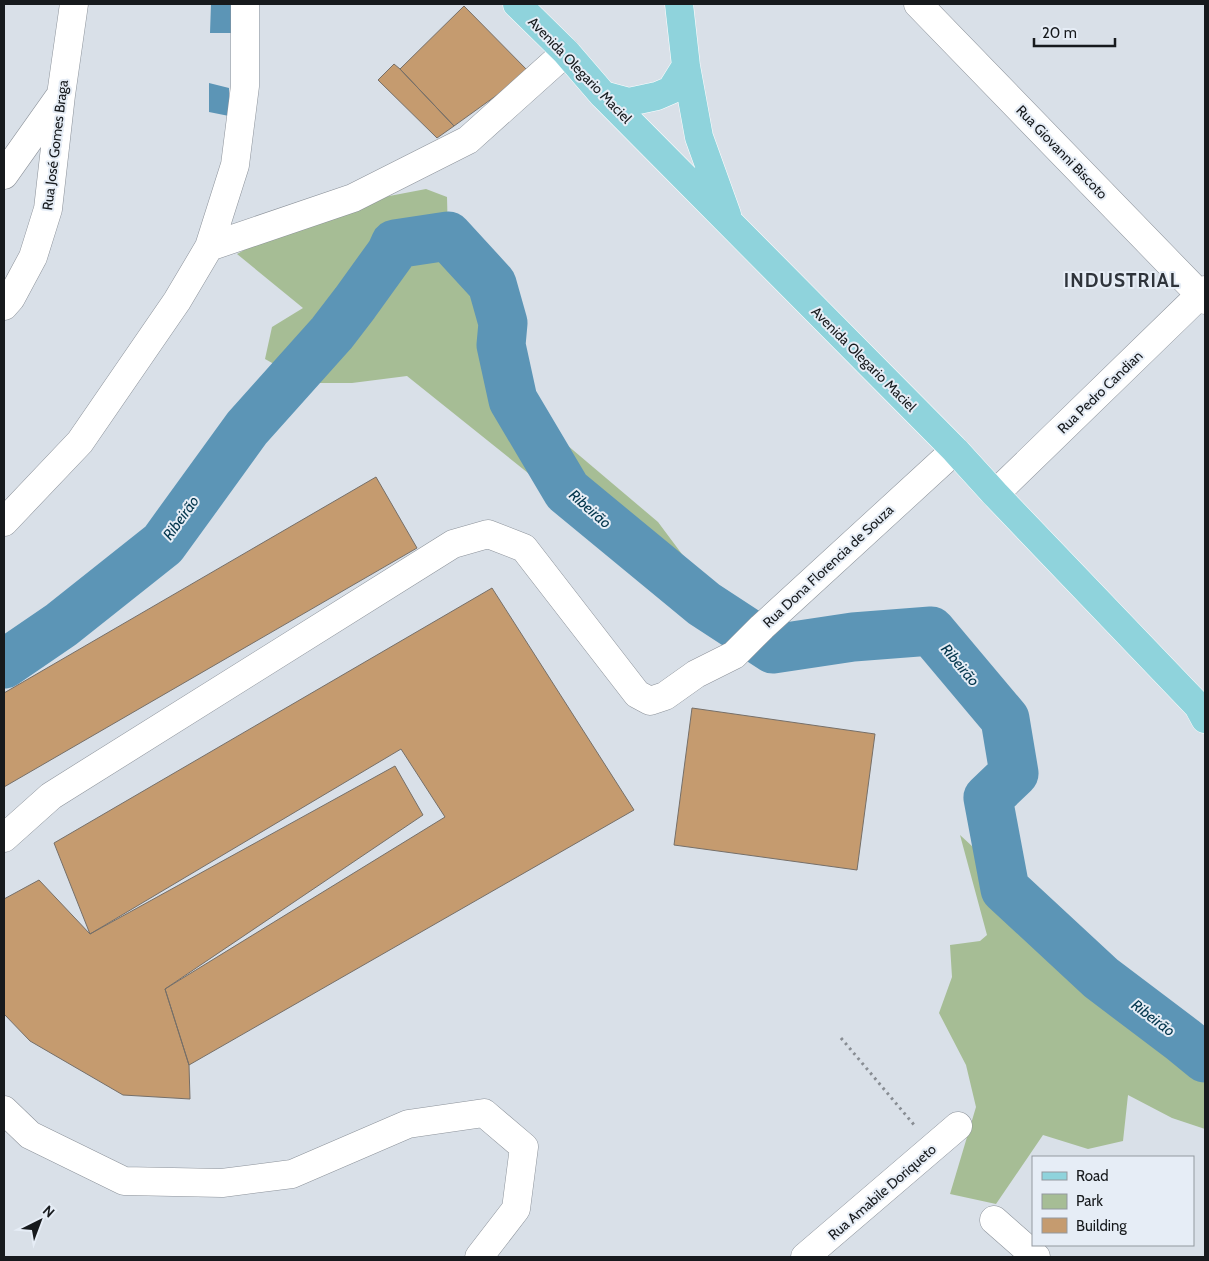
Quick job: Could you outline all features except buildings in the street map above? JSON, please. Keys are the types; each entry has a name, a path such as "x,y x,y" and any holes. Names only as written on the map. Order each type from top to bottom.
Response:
{"main road":[{"name":"Avenida Olegario Maciel","path":"517,4 566,52 603,95 955,450 1198,706 1205,719"},
{"path":"680,4 686,66 699,137 730,224"},
{"path":"603,95 630,102 660,96 671,90 686,66"}],"street":[{"name":"Rua José Gomes Braga","path":"4,306 11,298 33,257 48,209 74,4"},
{"path":"4,522 80,442 177,301 209,248 235,165 245,86 245,4"},
{"name":"Rua Giovanni Biscoto","path":"918,4 1204,295"},
{"path":"209,248 352,198 468,140 566,52"},
{"path":"4,175 61,95"},
{"name":"Rua Pedro Candian","path":"995,494 1204,295"},
{"name":"Rua Dona Florencia de Souza","path":"4,838 51,796 453,544 488,534 524,548 637,694 650,701 665,696 696,674 734,654 955,450"},
{"path":"4,1110 30,1135 124,1180 222,1184 292,1174 408,1124 484,1113 524,1147 516,1209 479,1257"},
{"name":"Rua Amabile Doriqueto","path":"806,1257 958,1126"},
{"path":"994,1220 1036,1257"}],"path":[{"path":"841,1038 934,1147"}],"green space":[{"path":"426,189 447,197 448,236 493,259 524,330 524,380 567,445 658,522 708,589 704,604 681,616 563,501 407,376 352,383 308,383 265,359 272,327 303,308 237,254 316,210"},
{"path":"960,835 1205,1061 1205,1129 1172,1118 1128,1095 1123,1141 1088,1149 1043,1135 996,1204 950,1194 976,1107 966,1065 939,1013 952,977 950,945 980,941 987,935"}],"water":[{"path":"211,4 233,4 231,33 210,33"},
{"path":"209,83 229,88 229,116 209,112"}],"waterway":[{"name":"Ribeirão","path":"4,664 61,625 163,544 247,428 332,333 391,253 395,244 448,236 492,284 503,323 501,345 513,400 567,491 704,604 773,649 853,637 931,631 1005,719 1014,773 988,798 1005,889 1101,978 1205,1058"}],"district":[{"name":"INDUSTRIAL","path":"1122,280"}]}
